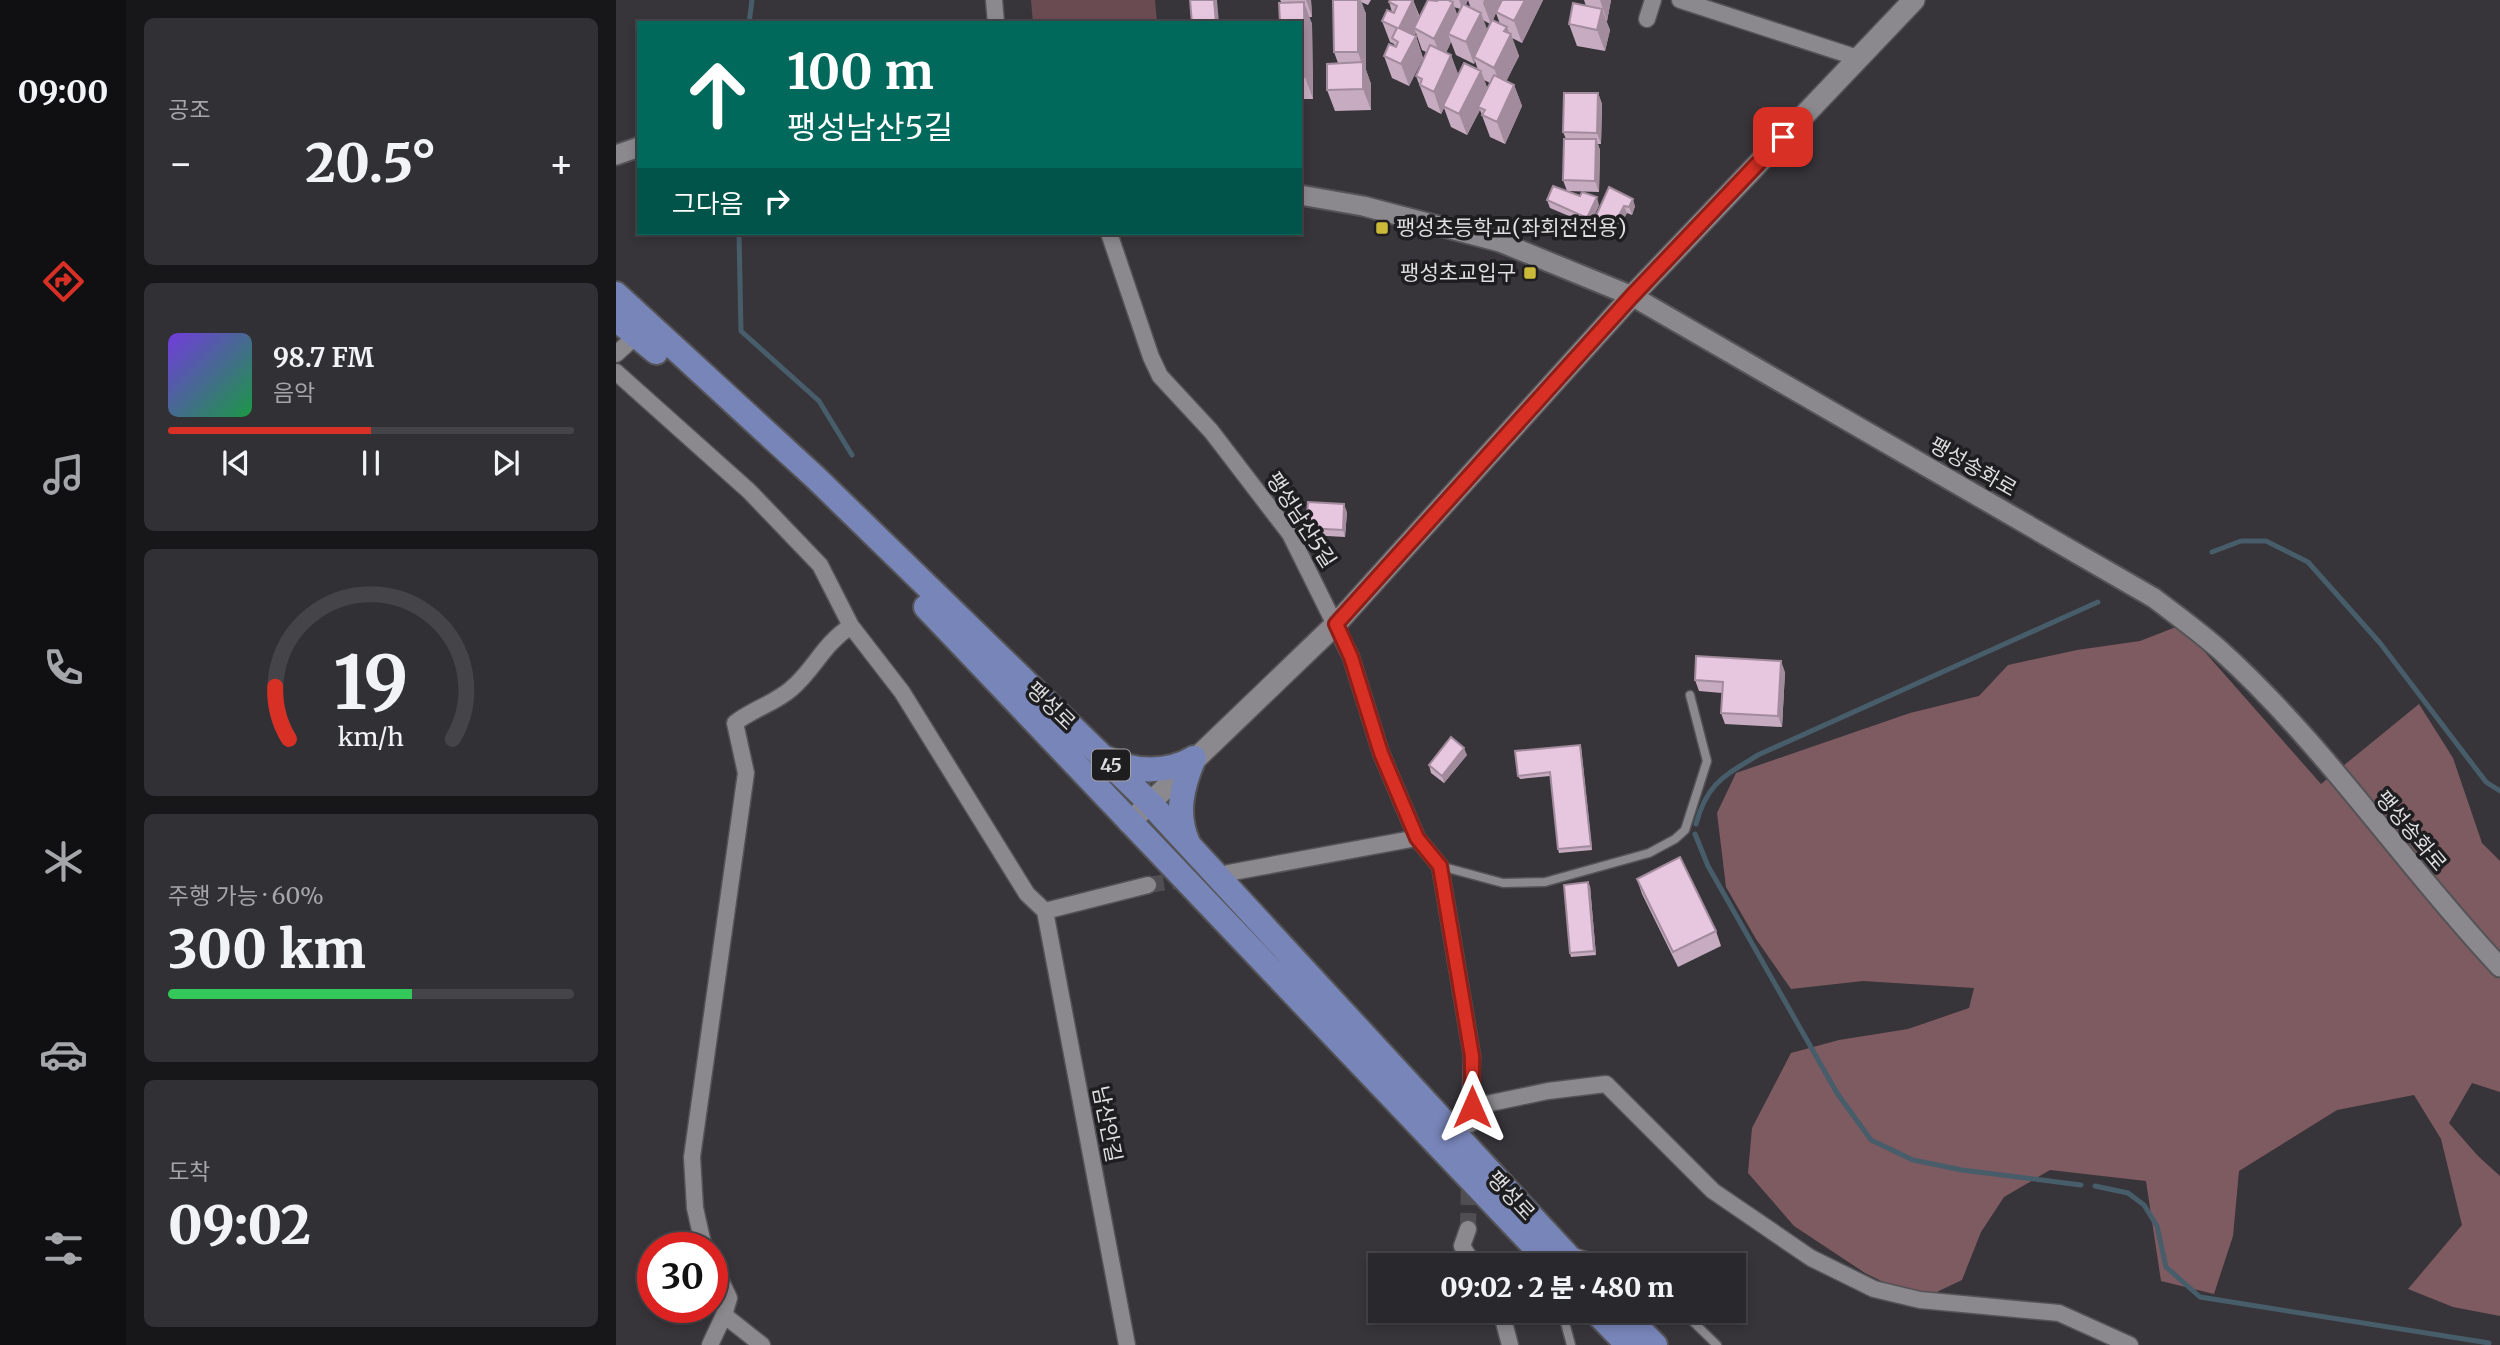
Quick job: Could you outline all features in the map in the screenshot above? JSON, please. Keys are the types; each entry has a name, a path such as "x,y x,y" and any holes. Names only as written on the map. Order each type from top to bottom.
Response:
{"main road":[{"path":"1129,823 1336,624 1632,296 1914,0"},
{"name":"팽성로","path":"617,300 637,335 900,579 1129,823 1544,1253"},
{"name":"팽성로","path":"617,300 816,478 1150,803 1545,1253"},
{"path":"1100,754 1119,764 1144,769 1178,766 1194,758"},
{"path":"1188,844 1180,810 1186,779 1194,758"},
{"path":"1607,1323 1628,1345"},
{"path":"1633,1323 1655,1345"}],"street":[{"path":"994,0 996,21"},
{"path":"1647,19 1653,0"},
{"path":"1680,0 1858,58"},
{"path":"616,139 637,146"},
{"path":"616,155 637,148"},
{"name":"팽성송화로","path":"1302,195 1363,206 1500,242 1632,296 2154,598 2220,650 2270,699 2448,912 2500,967"},
{"name":"팽성남산5길","path":"1111,235 1151,357 1160,376 1211,431 1290,534 1351,657 1381,753 1417,838 1440,866"},
{"path":"616,354 637,335"},
{"path":"616,372 749,491 820,565 851,626 902,692 1027,894 1045,911 1148,885"},
{"path":"701,1232 691,1178 691,1157 746,773 735,723 754,708 792,688 831,639 851,626"},
{"path":"1228,873 1417,838"},
{"path":"1440,866 1472,1056 1470,1124"},
{"name":"남산안길","path":"1045,911 1127,1345"},
{"path":"1472,1107 1548,1091 1606,1084 1713,1191 1822,1263 1874,1289 1920,1300 2059,1313 2130,1345"},
{"path":"1466,1253 1462,1247 1468,1229"},
{"path":"728,1318 762,1345"},
{"path":"710,1345 720,1323"},
{"path":"1504,1323 1510,1345"}],"lane":[{"path":"1440,866 1503,883 1545,882 1649,853 1675,839 1685,830 1707,761 1698,737 1690,695"},
{"path":"1565,1323 1571,1345"},
{"path":"1694,1323 1717,1345"}],"shaded area":[{"path":"1031,0 1155,0 1157,21 1033,21"},
{"path":"2181,625 2321,784 2419,704 2453,758 2482,843 2500,861 2500,1092 2472,1083 2449,1123 2500,1176 2500,1316 2453,1307 2408,1289 2462,1225 2441,1139 2414,1095 2337,1110 2239,1171 2233,1236 2214,1294 2161,1281 2146,1181 2050,1170 2004,1197 1981,1232 1962,1280 1920,1300 1865,1273 1794,1226 1748,1173 1752,1128 1791,1053 1839,1040 1908,1029 1969,1008 1974,988 1863,981 1791,989 1756,939 1726,887 1717,813 1736,773 1910,713 1979,696 2008,665 2077,650 2140,641"}],"building":[{"path":"1190,0 1214,0 1216,21 1192,21"},
{"path":"1333,0 1358,0 1358,52 1334,52"},
{"path":"1413,0 1399,28 1416,36 1401,64 1384,56 1389,44 1396,47 1398,42 1392,38 1397,28 1382,21 1387,10 1394,13 1397,6 1389,2"},
{"path":"1428,0 1453,2 1434,39 1414,28"},
{"path":"1502,0 1525,0 1514,21 1496,12"},
{"path":"1304,2 1305,77 1302,78 1302,21 1280,21 1279,3"},
{"path":"1573,3 1602,9 1597,30 1569,24"},
{"path":"1463,4 1481,13 1466,42 1448,34"},
{"path":"1492,20 1507,27 1504,31 1511,34 1494,68 1474,57"},
{"path":"1430,45 1451,55 1434,92 1420,85 1422,79 1416,76"},
{"path":"1363,62 1363,89 1327,90 1327,64"},
{"path":"1464,63 1481,71 1459,114 1443,106"},
{"path":"1494,75 1514,85 1497,122 1482,115 1485,110 1478,107"},
{"path":"1564,93 1598,93 1597,133 1563,132"},
{"path":"1564,139 1596,139 1595,181 1563,180"},
{"path":"1553,186 1580,196 1582,192 1597,197 1587,218 1547,200"},
{"path":"1609,187 1633,199 1629,207 1624,206 1614,225 1595,218"},
{"path":"1308,502 1344,504 1343,530 1306,528"},
{"path":"1696,656 1781,661 1778,716 1721,713 1723,682 1695,680"},
{"path":"1451,737 1464,748 1442,776 1429,765"},
{"path":"1580,745 1591,846 1558,849 1550,772 1518,776 1515,751"},
{"path":"1680,857 1716,931 1673,952 1637,879"},
{"path":"1588,882 1594,951 1570,953 1564,885"}],"waterway":[{"path":"749,21 752,0"},
{"path":"739,235 741,331 819,401 852,455"},
{"path":"2212,552 2241,541 2266,541 2308,562 2380,643 2486,782 2500,791"},
{"path":"1696,824 1700,810 1718,782 1758,755 2098,602"},
{"path":"1695,834 1708,866 1837,1093 1871,1140 1913,1160 1962,1170 2081,1185"},
{"path":"2095,1186 2128,1193 2144,1205 2157,1226 2166,1267 2200,1297 2489,1343"}],"tunnel":[{"path":"1148,885 1223,874"},
{"path":"1468,1229 1469,1175"}],"place":[{"name":"팽성초등학교(좌회전전용)","path":"1382,228"},
{"name":"팽성초교입구","path":"1530,273"}],"route":[{"path":"1472,1107 1472,1056 1440,866 1417,838 1381,753 1351,657 1336,624 1632,296 1783,137"}]}
